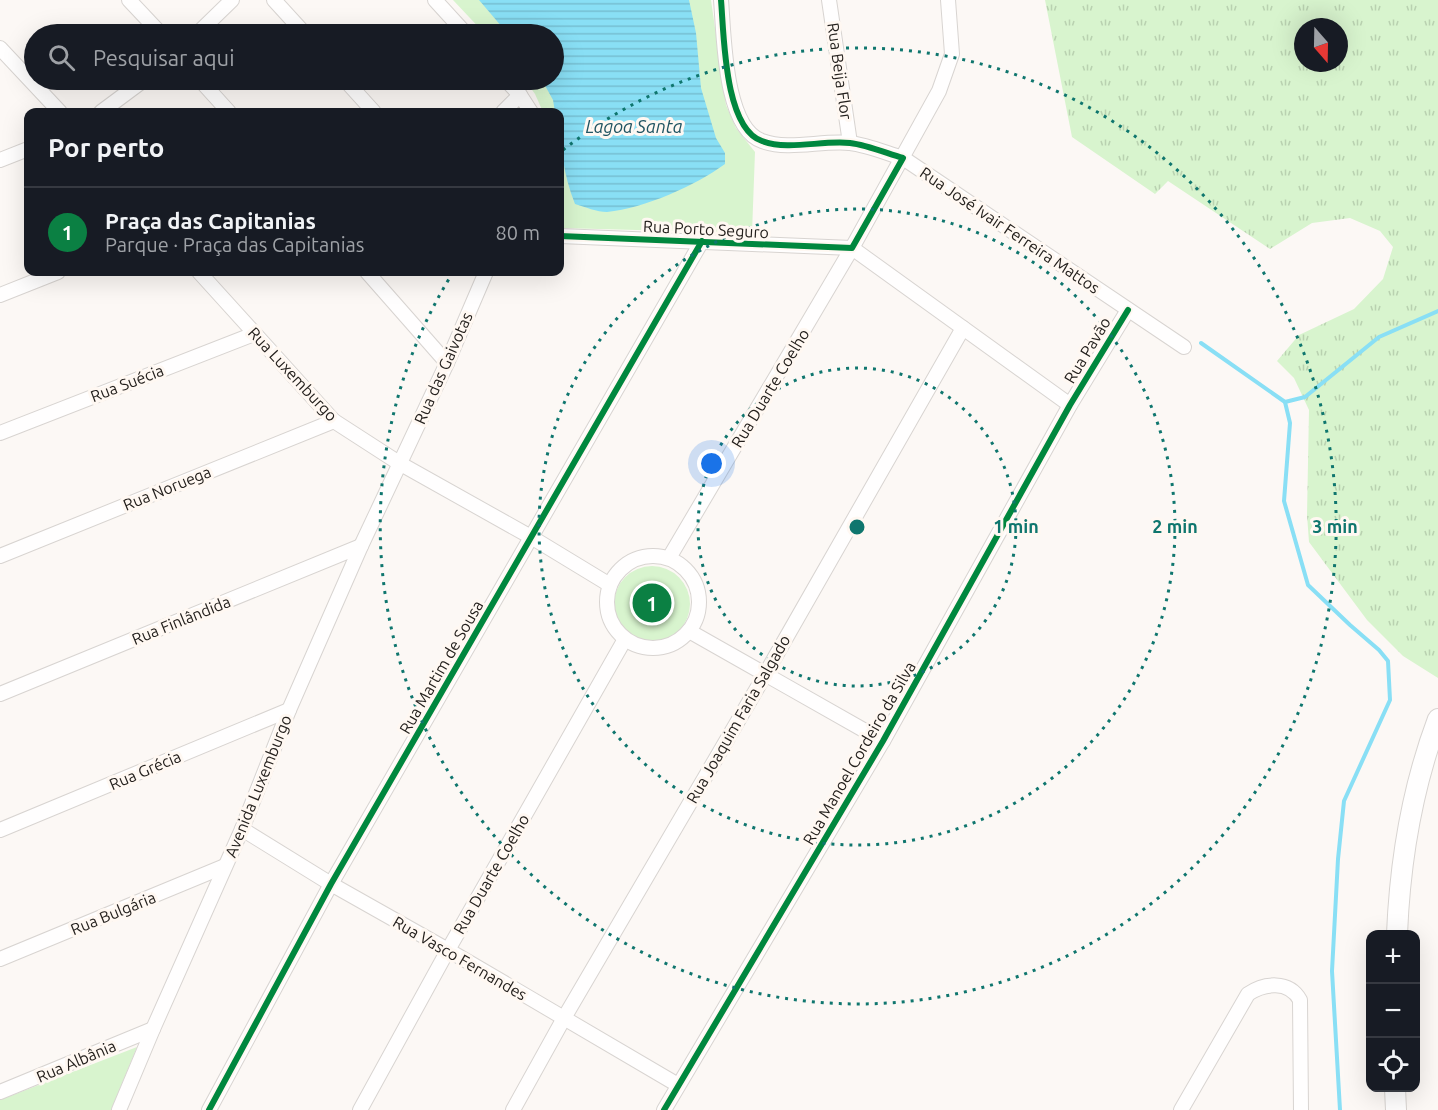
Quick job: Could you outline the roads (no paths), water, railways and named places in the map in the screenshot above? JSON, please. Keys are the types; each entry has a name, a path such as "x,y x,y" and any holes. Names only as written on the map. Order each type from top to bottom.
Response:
{"highway":[{"path":"1397,930 1399,894 1410,816 1438,719"},
{"path":"1395,1092 1396,1110"}],"street":[{"path":"129,0 151,24"},
{"path":"207,24 232,0"},
{"path":"274,0 296,24"},
{"path":"435,0 457,24"},
{"name":"Rua José Ivair Ferreira Mattos","path":"721,0 730,83 735,106 746,130 761,141 779,144 850,143 903,158 1184,346"},
{"name":"Rua Beija Flor","path":"829,0 850,143"},
{"name":"Rua Duarte Coelho","path":"669,558 852,248 939,91 952,54 948,0"},
{"path":"0,48 24,74"},
{"path":"39,90 56,108"},
{"path":"106,108 131,90"},
{"path":"209,90 225,108"},
{"path":"354,90 370,108"},
{"path":"516,90 528,108"},
{"path":"507,108 520,95"},
{"path":"0,160 24,151"},
{"name":"Rua Porto Seguro","path":"564,236 852,248"},
{"name":"Rua Martim de Sousa","path":"208,1110 331,884 702,241"},
{"path":"852,248 1070,405"},
{"path":"0,295 48,276"},
{"name":"Rua Luxemburgo","path":"203,276 334,421 399,464 531,537 610,585"},
{"path":"371,276 447,363"},
{"name":"Rua das Gaivotas","path":"399,464 447,363 484,276"},
{"name":"Rua Pavão","path":"1070,405 1128,310"},
{"name":"Rua Joaquim Faria Salgado","path":"513,1110 963,328"},
{"name":"Rua Suécia","path":"0,433 254,334"},
{"name":"Rua Manoel Cordeiro da Silva","path":"664,1110 883,741 1070,405"},
{"name":"Rua Noruega","path":"0,556 334,421"},
{"name":"Avenida Luxemburgo","path":"119,1110 242,829 290,710 361,546 399,464"},
{"name":"Rua Finlândida","path":"0,694 361,546"},
{"path":"649,556 669,558 684,567 695,581 699,598 698,615 690,631 676,642 659,648 641,647 625,639 615,628 608,615 606,600 610,585 621,568 629,562 649,556"},
{"path":"690,631 883,741"},
{"name":"Rua Duarte Coelho","path":"360,1110 625,639"},
{"name":"Rua Grécia","path":"0,830 290,710"},
{"name":"Rua Vasco Fernandes","path":"242,829 331,884 448,950 678,1086"},
{"name":"Rua Bulgária","path":"0,959 225,866"},
{"path":"1181,1110 1248,994 1257,988 1267,986 1287,988 1296,993 1300,1000 1301,1110"},
{"name":"Rua Albânia","path":"0,1092 153,1029"}],"water":[{"name":"Lagoa Santa","path":"479,0 689,0 696,33 701,88 716,138 725,153 725,164 669,195 622,210 607,212 575,204 564,164 564,108 554,108 548,90 564,90 564,24 499,24"}],"waterway":[{"path":"1285,402 1305,397 1379,337 1438,311"},
{"path":"1201,343 1285,402 1290,423 1284,501 1308,585 1388,661 1390,700 1344,801 1338,859 1332,971 1340,1110"}],"place":[{"name":"Praça das Capitanias","path":"652,603"}]}
